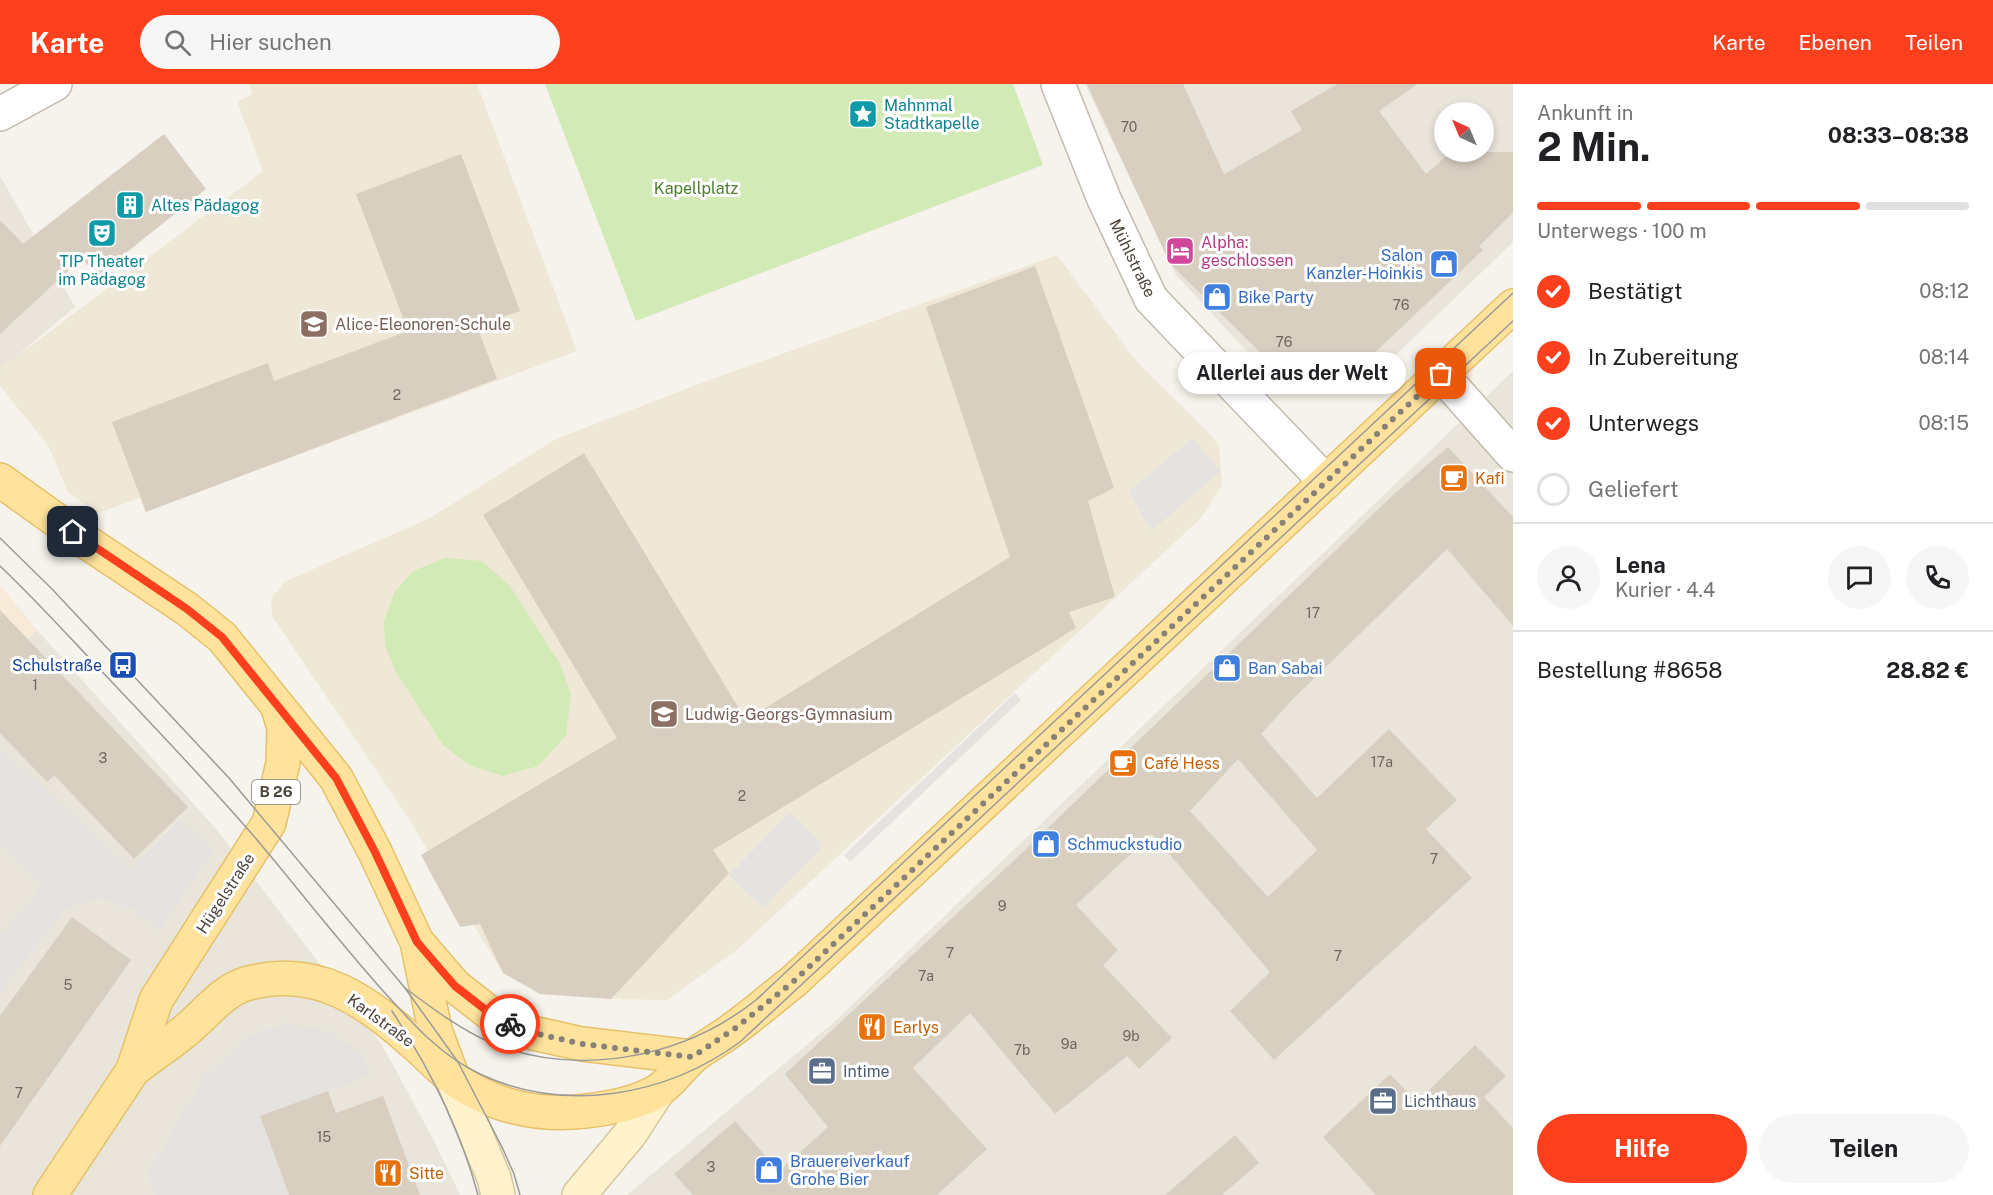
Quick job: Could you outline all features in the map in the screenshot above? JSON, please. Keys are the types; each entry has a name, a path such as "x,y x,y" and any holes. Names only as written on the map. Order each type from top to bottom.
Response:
{"main road":[{"path":"579,1195 630,1134 658,1091 692,1057 737,1027 794,981 1513,306"},
{"name":"Karlstraße","path":"0,480 91,545 187,609 222,637 336,778 375,852 417,942 435,1030 494,1178 498,1195"},
{"name":"Hügelstraße","path":"50,1195 133,1070 156,1000 269,823 283,763 284,728 278,707"},
{"path":"417,942 455,986 496,1018 534,1033 582,1044 692,1057"},
{"name":"Karlstraße","path":"302,977 333,986 363,1004 452,1077"},
{"name":"Hügelstraße","path":"133,1070 190,1027 228,992 248,983 302,977"},
{"path":"452,1077 474,1091 511,1108 548,1112 573,1113 614,1107 634,1102 658,1091"}],"street":[{"path":"0,114 55,84"},
{"name":"Mühlstraße","path":"1058,84 1104,199 1151,299 1326,482"},
{"path":"1441,374 1513,455"}],"shaded area":[{"name":"Alice-Eleonoren-Schule","path":"248,84 477,84 577,351 145,512 140,498 98,513 68,492 48,445 0,386 0,369 263,171 237,102 253,94"},
{"path":"1085,84 1513,84 1513,242 1370,380 1265,371 1176,275"},
{"path":"0,176 75,307 0,370"},
{"name":"Ludwig-Georgs-Gymnasium","path":"1057,255 1138,363 1208,432 1219,446 1222,485 1202,517 738,949 667,1000 611,999 503,973 405,813 272,616 271,598 286,581 430,518 556,439 704,382"},
{"path":"1513,371 1513,1195 627,1195 833,1023"},
{"path":"1193,438 1221,471 1151,531 1129,491"},
{"path":"0,585 37,630 0,668"},
{"path":"37,630 217,830 382,1045 433,1139 460,1195 0,1195 0,668"},
{"path":"1015,693 1021,700 850,862 844,855"},
{"path":"0,748 132,869 180,819 213,850 159,929 134,910 101,898 67,907 0,991 0,932 3,933 43,885 0,844"},
{"path":"790,813 824,845 763,908 729,875"},
{"path":"285,1023 331,1032 361,1054 372,1072 319,1096 260,1116 289,1195 154,1195 156,1193 147,1174 204,1077 250,1036"}],"green space":[{"name":"Kapellplatz","path":"545,84 1013,84 1043,165 636,321"},
{"path":"445,558 482,561 510,586 560,664 571,694 566,736 538,766 503,776 471,766 443,745 395,670 385,646 384,621 395,591 413,571"}],"building":[{"path":"1087,84 1183,84 1224,174 1302,130 1291,111 1337,84 1418,84 1379,111 1426,174 1440,162 1494,162 1494,152 1513,152 1513,213 1479,246 1483,250 1366,361 1267,359 1170,264"},
{"name":"Altes Pädagog","path":"164,134 206,189 97,276 82,258 0,334 0,220 23,244"},
{"path":"461,154 520,311 477,326 497,379 146,512 112,422 268,363 274,381 408,331 356,194"},
{"path":"1035,266 1114,488 1088,501 1115,597 1069,612 1076,628 713,850 729,873 611,999 540,994 503,973 480,924 460,927 421,855 617,738 483,515 584,453 746,720 1010,557 926,307"},
{"path":"1448,447 1513,517 1513,626 1447,549 1292,700 1261,734 1317,798 1389,729 1457,800 1426,829 1472,878 1274,1060 1230,1011 1270,972 1152,834 1076,905 1118,950 1103,965 1172,1038 1139,1069 1127,1056 1055,1114 970,1013 913,1068 987,1149 937,1195 693,1195 674,1174 735,1121 779,1171 828,1127 785,1074 1025,850 1394,494","holes":["1238,759 1317,850 1268,897 1190,811"]},
{"path":"0,610 188,807 134,859 54,775 47,782 0,733"},
{"path":"72,917 131,960 0,1146 0,1016"},
{"path":"1475,1045 1506,1076 1484,1097 1513,1128 1513,1195 1376,1195 1323,1137 1390,1074 1417,1102"},
{"path":"328,1091 336,1113 383,1096 420,1195 289,1195 260,1116"},
{"path":"1235,1135 1259,1163 1222,1195 1165,1195"}],"tram line":[{"path":"405,988 456,1024 489,1042 522,1053 557,1059 592,1060 627,1057 662,1049 695,1037 727,1020 760,997 1513,293"},
{"path":"0,566 203,779 368,973 428,1038 466,1067 513,1086 546,1093 580,1096 614,1093 648,1086 680,1075 711,1061 740,1042 1513,321"},
{"path":"0,538 52,589 229,778 405,988 458,1062 502,1147 520,1195"},
{"path":"392,1011 431,1077 453,1123 478,1195"}],"way so far":[{"path":"510,1024 534,1033 582,1044 692,1057 716,1042 794,981 1441,374"}],"place":[{"name":"Mahnmal Stadtkapelle","path":"863,114"},
{"name":"Altes Pädagog","path":"130,205"},
{"name":"TIP Theater im Pädagog","path":"102,233"},
{"name":"Alpha: geschlossen","path":"1180,251"},
{"name":"Salon Kanzler-Hoinkis","path":"1444,264"},
{"name":"Bike Party","path":"1217,297"},
{"name":"Alice-Eleonoren-Schule","path":"314,324"},
{"name":"Allerlei aus der Welt","path":"1441,374"},
{"name":"Kafi","path":"1454,478"},
{"name":"Schulstraße","path":"123,665"},
{"name":"Ban Sabai","path":"1227,668"},
{"name":"Ludwig-Georgs-Gymnasium","path":"664,714"},
{"name":"Café Hess","path":"1123,763"},
{"name":"Schmuckstudio","path":"1046,844"},
{"name":"Earlys","path":"872,1027"},
{"name":"Intime","path":"822,1071"},
{"name":"Lichthaus","path":"1383,1101"},
{"name":"Brauereiverkauf Grohe Bier","path":"769,1170"},
{"name":"Sitte","path":"388,1173"}],"route":[{"path":"73,532 187,609 222,637 336,778 375,852 417,942 455,986 496,1018 510,1024"}]}
